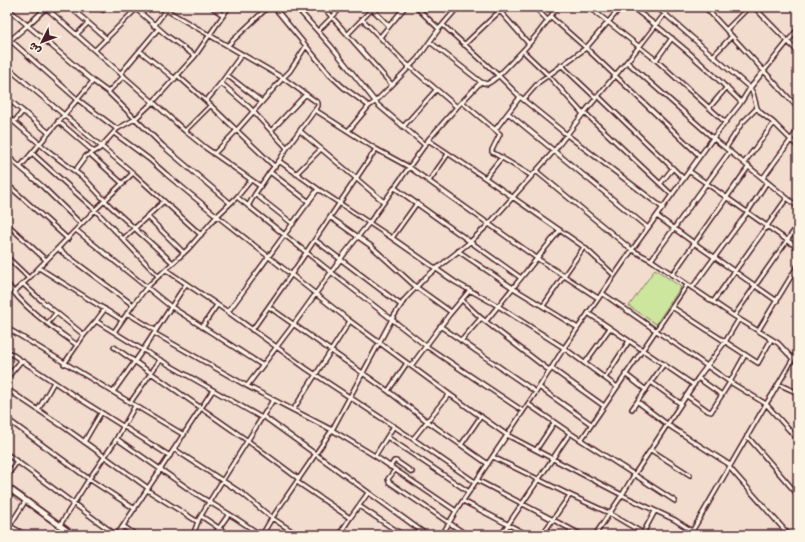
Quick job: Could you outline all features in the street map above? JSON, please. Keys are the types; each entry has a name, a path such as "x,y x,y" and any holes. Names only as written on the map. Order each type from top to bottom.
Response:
{"street":[{"path":"70,7 107,39"},
{"path":"100,7 103,10"},
{"path":"162,7 283,78 318,103 318,106 260,186 248,206"},
{"path":"154,26 173,7"},
{"path":"212,7 223,15"},
{"path":"75,171 86,156 97,151 117,130 136,119 153,102 195,56 229,7"},
{"path":"228,45 268,7"},
{"path":"274,7 336,81 369,106"},
{"path":"296,7 318,31 375,102 425,145"},
{"path":"323,7 392,85"},
{"path":"318,31 342,7"},
{"path":"380,37 405,7"},
{"path":"416,7 439,29"},
{"path":"450,7 454,11"},
{"path":"348,131 369,106 375,102 410,67 458,7"},
{"path":"464,45 504,7"},
{"path":"535,7 548,21"},
{"path":"430,42 481,82 487,84 499,76 523,51 548,21 557,7"},
{"path":"588,7 656,60 725,122"},
{"path":"495,130 508,113 539,82 586,48 620,7"},
{"path":"632,7 672,38 712,73 741,102"},
{"path":"656,7 750,88 753,91 757,108 764,116 774,122 798,147"},
{"path":"116,439 209,502 262,535 332,430 379,342 401,305 416,287 470,242 513,198 554,151 670,7"},
{"path":"705,7 798,108"},
{"path":"726,30 749,7"},
{"path":"754,7 798,52"},
{"path":"7,8 108,92 163,146 230,203"},
{"path":"117,130 8,42 48,8 185,131 214,154 260,186"},
{"path":"95,50 135,8 154,26 195,56"},
{"path":"348,34 371,8 389,26"},
{"path":"500,11 529,44"},
{"path":"551,17 586,48 700,156"},
{"path":"362,19 410,67 457,107"},
{"path":"77,34 88,23"},
{"path":"443,25 522,98 567,135 663,208"},
{"path":"120,73 158,29"},
{"path":"442,535 456,511 614,275 713,138 740,104 750,88 798,30"},
{"path":"713,56 732,36"},
{"path":"656,60 672,38"},
{"path":"214,154 290,71 306,46"},
{"path":"140,51 206,101 275,167"},
{"path":"523,51 584,113 672,194"},
{"path":"206,101 242,54"},
{"path":"627,62 713,138 798,207"},
{"path":"562,65 684,179"},
{"path":"7,67 102,146 201,235"},
{"path":"227,74 262,102"},
{"path":"108,92 124,76"},
{"path":"20,167 93,81"},
{"path":"247,386 395,188 428,140 481,82"},
{"path":"221,83 253,111 287,148"},
{"path":"709,108 727,87"},
{"path":"403,127 436,90"},
{"path":"271,131 306,94"},
{"path":"7,98 49,132"},
{"path":"462,102 500,134 492,151 532,176"},
{"path":"185,131 211,106"},
{"path":"726,148 742,123 757,108"},
{"path":"315,110 376,149 409,167 538,259 598,298"},
{"path":"14,122 23,111"},
{"path":"508,113 648,228"},
{"path":"7,116 89,183 105,201 173,263"},
{"path":"58,121 94,152"},
{"path":"744,163 774,122"},
{"path":"763,178 798,130"},
{"path":"300,131 384,202"},
{"path":"114,133 149,158 217,216 350,321 507,435 622,495 675,520 692,531"},
{"path":"428,140 584,247 614,275"},
{"path":"296,174 321,149"},
{"path":"252,330 376,149"},
{"path":"651,260 730,151"},
{"path":"32,153 95,210 158,276"},
{"path":"90,154 123,184"},
{"path":"429,181 448,154"},
{"path":"7,156 81,224"},
{"path":"485,178 502,157"},
{"path":"7,165 12,160"},
{"path":"279,161 318,189 437,268 455,282 498,306 564,348 617,387"},
{"path":"672,275 749,166"},
{"path":"661,183 673,168"},
{"path":"536,171 632,250 651,260 734,316 778,343 793,359"},
{"path":"689,171 798,248"},
{"path":"270,172 309,202"},
{"path":"14,292 133,173"},
{"path":"114,332 147,287 184,253 251,180"},
{"path":"692,288 767,182"},
{"path":"7,184 68,239"},
{"path":"395,188 521,278"},
{"path":"228,312 318,189"},
{"path":"255,194 293,224"},
{"path":"237,197 426,346 523,411"},
{"path":"713,302 787,198"},
{"path":"123,238 164,201"},
{"path":"392,238 417,203"},
{"path":"147,216 184,253"},
{"path":"657,216 777,301"},
{"path":"330,217 376,251 416,287 452,312"},
{"path":"7,224 46,260"},
{"path":"734,316 798,225"},
{"path":"76,230 170,306 262,365"},
{"path":"486,322 560,230"},
{"path":"315,240 401,305"},
{"path":"543,306 584,247"},
{"path":"58,249 133,305"},
{"path":"458,251 513,288 578,328"},
{"path":"7,257 29,278"},
{"path":"758,331 798,265"},
{"path":"39,268 122,320"},
{"path":"166,270 316,375 476,481 582,535"},
{"path":"7,283 32,310 77,345"},
{"path":"23,284 84,335"},
{"path":"113,392 143,350 170,306 186,284"},
{"path":"581,440 687,285"},
{"path":"411,366 440,326 470,290"},
{"path":"602,293 730,382 766,404 798,440"},
{"path":"462,300 486,322 550,370 604,406"},
{"path":"202,327 217,305"},
{"path":"269,307 488,464"},
{"path":"672,307 758,363 771,340 758,331"},
{"path":"64,364 84,335 105,309"},
{"path":"48,323 56,313"},
{"path":"127,313 154,332 247,386 332,430 375,456 456,511"},
{"path":"588,313 694,385"},
{"path":"461,341 481,318"},
{"path":"595,535 698,378 739,319"},
{"path":"96,321 160,360 263,417 427,535"},
{"path":"293,410 350,321"},
{"path":"440,326 536,392"},
{"path":"7,328 64,364 184,435"},
{"path":"586,363 610,328"},
{"path":"604,378 629,341"},
{"path":"114,347 248,441 350,518"},
{"path":"690,535 798,350"},
{"path":"7,351 170,456"},
{"path":"687,396 711,412 745,355"},
{"path":"130,403 160,360"},
{"path":"7,378 21,361"},
{"path":"388,391 408,363"},
{"path":"632,409 664,364"},
{"path":"626,374 646,390"},
{"path":"698,378 722,395"},
{"path":"38,410 54,382"},
{"path":"651,382 681,404"},
{"path":"778,384 798,393"},
{"path":"539,387 591,424"},
{"path":"7,389 84,442 148,489 198,522"},
{"path":"7,454 117,535 213,390"},
{"path":"414,439 449,394"},
{"path":"193,535 209,502 274,400"},
{"path":"638,402 668,425 730,466 789,535"},
{"path":"528,404 554,423 675,501"},
{"path":"60,525 89,479 105,457 135,406"},
{"path":"84,442 102,413"},
{"path":"461,445 481,416"},
{"path":"7,419 89,479 135,509"},
{"path":"536,450 554,423"},
{"path":"375,456 394,426"},
{"path":"501,535 570,433"},
{"path":"747,436 798,495"},
{"path":"387,437 469,492"},
{"path":"174,449 243,494 272,518 298,535"},
{"path":"651,450 690,475"},
{"path":"492,457 609,513 642,534 656,511"},
{"path":"390,466 396,460 412,472"},
{"path":"7,476 17,462"},
{"path":"395,470 388,479 388,482 467,535"},
{"path":"7,487 73,535"},
{"path":"339,535 368,493"},
{"path":"542,535 570,495"},
{"path":"7,530 9,524 26,500"},
{"path":"463,501 528,535"},
{"path":"359,506 402,535"},
{"path":"214,535 229,514"},
{"path":"201,516 229,535"},
{"path":"9,524 26,535"},
{"path":"124,526 136,535"},
{"path":"343,530 350,535"}],"green space":[{"path":"655,269 681,287 656,324 629,306"}]}
